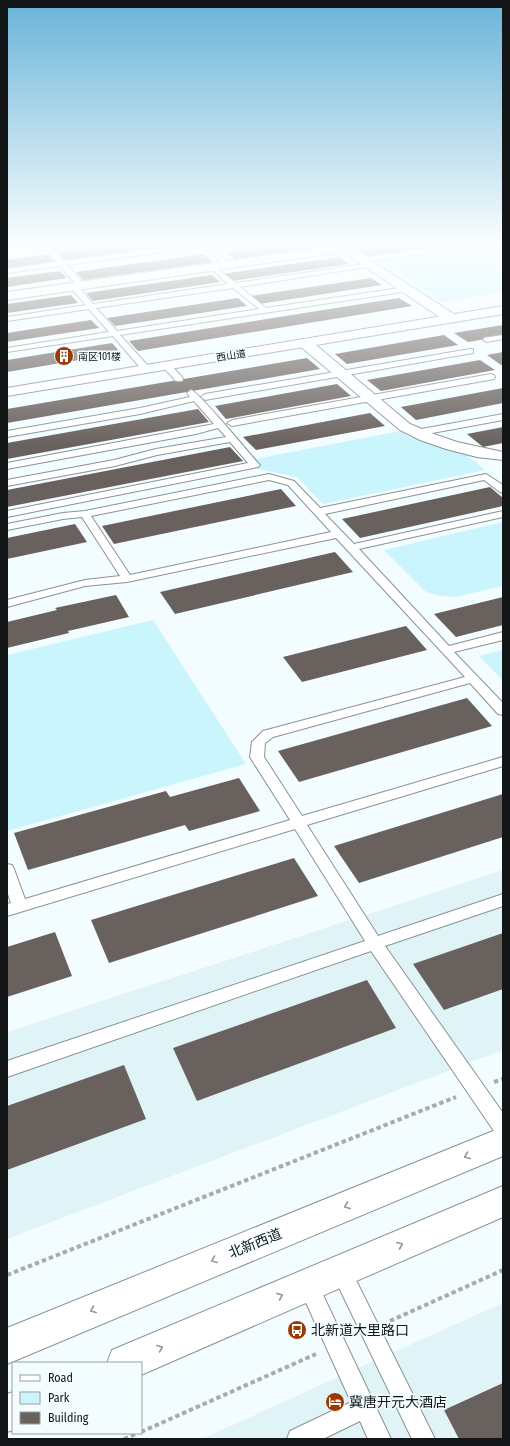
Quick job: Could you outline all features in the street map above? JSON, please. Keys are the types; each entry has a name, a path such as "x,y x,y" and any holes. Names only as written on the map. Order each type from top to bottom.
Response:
{"street":[{"path":"440,310 452,318"},
{"name":"西山道","path":"7,392 500,310"},
{"path":"305,343 372,398 404,427 416,434 486,455 502,456"},
{"name":"北新西道","path":"7,1346 503,1141"},
{"path":"127,1362 503,1201"}],"lane":[{"path":"7,319 66,310"},
{"path":"93,310 146,369"},
{"path":"7,350 261,310"},
{"path":"487,340 503,337"},
{"path":"7,434 140,411 197,396 470,351"},
{"path":"166,365 179,380"},
{"path":"232,423 491,377"},
{"path":"7,514 255,465 197,396"},
{"path":"416,434 503,417"},
{"path":"7,466 196,431 220,425"},
{"path":"7,483 115,463 156,452 233,439"},
{"path":"7,527 63,516 85,514 269,477 291,483 503,711"},
{"path":"318,512 486,477 503,490"},
{"path":"85,514 127,579"},
{"path":"351,548 503,514"},
{"path":"7,604 85,583 127,579 338,534"},
{"path":"446,650 503,636"},
{"path":"472,679 268,734 259,742 256,757 374,944 503,1128"},
{"path":"7,869 14,908 503,762"},
{"path":"7,1069 503,900"},
{"path":"341,1270 424,1439"},
{"path":"308,1284 380,1439"},
{"path":"298,1439 365,1407"}],"path":[{"path":"7,1275 503,1078"},
{"path":"124,1439 136,1434"}],"shaded area":[{"path":"503,870 503,1050 7,1239 7,1032"},
{"path":"503,1303 503,1439 202,1439 367,1364"}],"green space":[{"path":"400,431 409,437 467,455 485,470 323,504 297,477 258,469 250,460"},
{"path":"503,522 503,586 456,597 441,596 426,592 384,550"},
{"path":"153,620 246,764 7,831 7,655"},
{"path":"503,650 503,681 479,656"}],"building":[{"path":"7,310 25,310 7,313"},
{"path":"156,310 217,310 115,326 107,318"},
{"path":"321,310 385,310 138,351 129,341"},
{"path":"91,320 99,328 7,342 7,333"},
{"path":"503,325 503,336 468,342 454,333"},
{"path":"444,335 458,345 347,364 335,354"},
{"name":"南区101楼","path":"112,343 121,353 7,372 7,360"},
{"path":"503,352 503,365 487,355"},
{"path":"307,358 320,369 7,423 7,409"},
{"path":"480,360 495,370 381,391 367,380"},
{"path":"337,384 351,396 226,419 215,406"},
{"path":"503,388 503,403 416,420 401,407"},
{"path":"198,409 209,422 7,459 7,443"},
{"path":"370,413 385,426 256,450 243,437"},
{"path":"503,427 503,443 483,447 467,434"},
{"path":"230,447 243,461 7,507 7,490"},
{"path":"490,487 503,498 503,506 360,538 342,519"},
{"path":"281,489 296,506 114,544 102,526"},
{"path":"75,524 87,542 7,559 7,538"},
{"path":"335,552 353,572 175,614 160,592"},
{"path":"116,595 129,617 68,631 69,633 7,648 7,622 57,610 55,608"},
{"path":"503,597 503,625 456,637 434,614"},
{"path":"406,626 427,650 302,682 283,657"},
{"path":"467,698 492,726 299,782 278,751"},
{"path":"239,778 260,811 189,831 185,825 28,870 14,833 166,791 170,797"},
{"path":"503,794 503,837 359,883 334,846"},
{"path":"294,858 318,896 109,963 91,920"},
{"path":"55,932 72,976 7,997 7,947"},
{"path":"503,933 503,989 444,1010 413,964"},
{"path":"367,980 396,1028 197,1101 173,1048"},
{"path":"124,1065 146,1119 7,1170 7,1106"},
{"path":"503,1383 503,1439 459,1439 444,1410"}],"place":[{"name":"南区101楼","path":"64,356"},
{"name":"北新道大里路口","path":"297,1330"},
{"name":"冀唐开元大酒店","path":"335,1402"}]}
